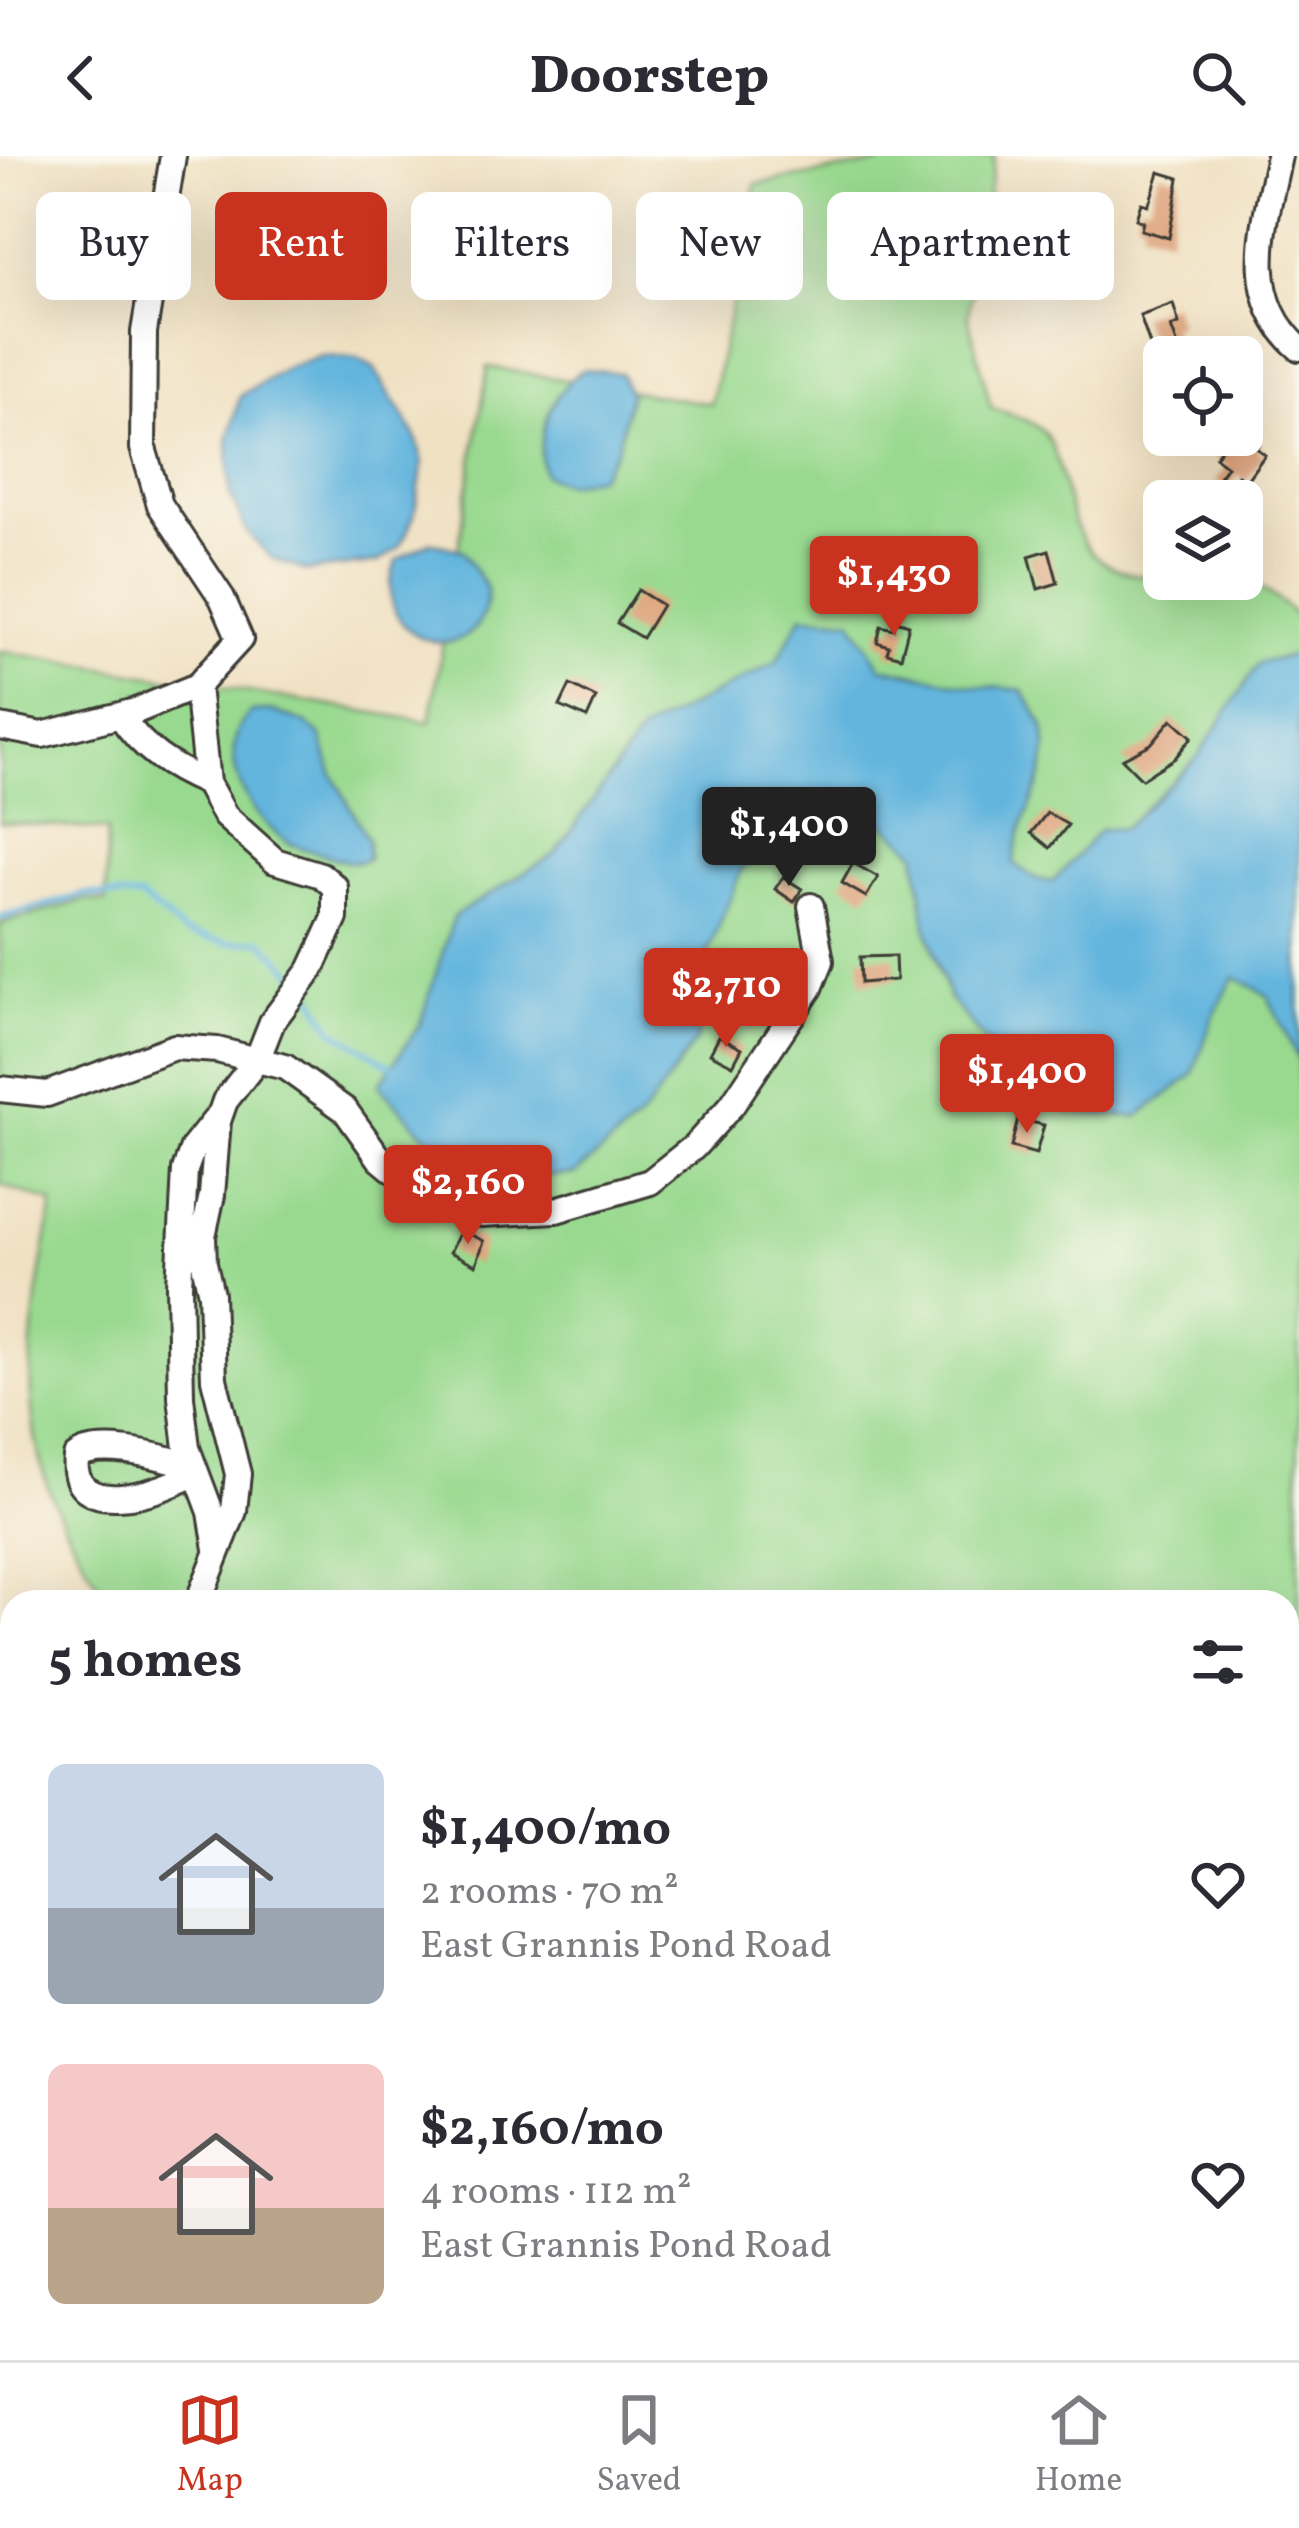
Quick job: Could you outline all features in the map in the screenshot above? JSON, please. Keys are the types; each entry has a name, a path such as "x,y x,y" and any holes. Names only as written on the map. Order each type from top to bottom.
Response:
{"street":[{"path":"0,727 42,735 120,716 197,686 240,639 222,598 160,505 143,448 144,332 173,156"},
{"path":"1279,156 1259,250 1261,270 1264,298 1282,334 1299,348"},
{"path":"197,686 207,783 224,816 275,861 322,875 335,887 335,918 311,970 272,1022 257,1060 221,1113 203,1236 204,1263 211,1294 214,1379 238,1474 234,1511 202,1590"},
{"path":"120,716 135,738 160,760 207,783"},
{"path":"0,1089 47,1094 174,1047 217,1050 285,1066 345,1110 380,1159 428,1199 482,1214 556,1210 650,1181 694,1147 732,1105 810,988 820,961 812,906"},
{"path":"217,1549 211,1512 193,1469 181,1397 179,1285 185,1170 193,1148 221,1113"}],"green space":[{"path":"881,156 995,156 989,192 827,192 827,300 971,300 968,316 991,408 1031,423 1050,441 1076,527 1097,557 1143,576 1143,600 1263,600 1263,590 1299,620 1299,1590 101,1590 57,1509 33,1424 35,1313 53,1203 0,1185 0,924 86,900 106,902 107,830 0,822 0,651 430,722 488,367 711,404 732,300 803,300 803,192 754,192 756,184 879,164"}],"water":[{"path":"322,356 358,359 374,368 416,437 423,463 414,516 400,547 378,562 306,571 273,559 248,534 230,495 228,441 240,396 288,367"},
{"path":"583,369 620,373 630,394 617,448 599,476 566,484 544,475 543,431 554,402"},
{"path":"430,542 463,551 487,589 482,617 468,634 449,642 428,640 410,630 396,613 391,589 397,560"},
{"path":"802,616 851,619 881,667 1022,690 1042,722 1046,751 1014,864 1036,879 1053,882 1100,830 1124,828 1197,758 1259,663 1299,654 1299,1061 1267,995 1234,977 1213,1016 1193,1075 1137,1117 1068,1112 1004,1065 949,998 926,926 916,852 870,811 813,802 742,869 702,967 697,1039 641,1118 575,1174 495,1180 424,1134 379,1085 420,1024 454,916 555,854 641,732 776,662"},
{"path":"273,711 320,734 332,773 368,840 368,859 346,861 290,843 272,830 248,799 234,764 234,745 251,712"}],"building":[{"path":"1159,172 1179,178 1169,238 1141,230 1143,222 1136,219 1141,203 1148,205"},
{"path":"1173,304 1179,324 1171,327 1174,336 1147,336 1140,316"},
{"path":"1265,455 1247,480 1238,475 1234,480 1217,480 1227,466 1215,457"},
{"path":"1049,550 1058,583 1038,589 1029,556"},
{"path":"638,590 662,605 642,638 617,623"},
{"path":"896,621 909,625 901,657 887,653 889,646 877,642 881,626 894,629"},
{"path":"570,685 596,698 587,718 560,706"},
{"path":"1172,719 1192,737 1175,758 1142,779 1122,759 1151,744"},
{"path":"1047,813 1068,825 1050,848 1031,833"},
{"path":"853,863 878,877 866,897 842,883"},
{"path":"783,877 802,889 794,902 775,889"},
{"path":"895,956 896,980 861,983 860,957"},
{"path":"719,1036 742,1048 733,1065 710,1053"},
{"path":"1018,1119 1044,1125 1036,1154 1011,1147"},
{"path":"461,1230 484,1241 476,1265 450,1252"}],"waterway":[{"path":"0,918 87,894 141,898 185,933 229,943 261,940 299,978"},
{"path":"308,988 333,1030 397,1069"}]}
